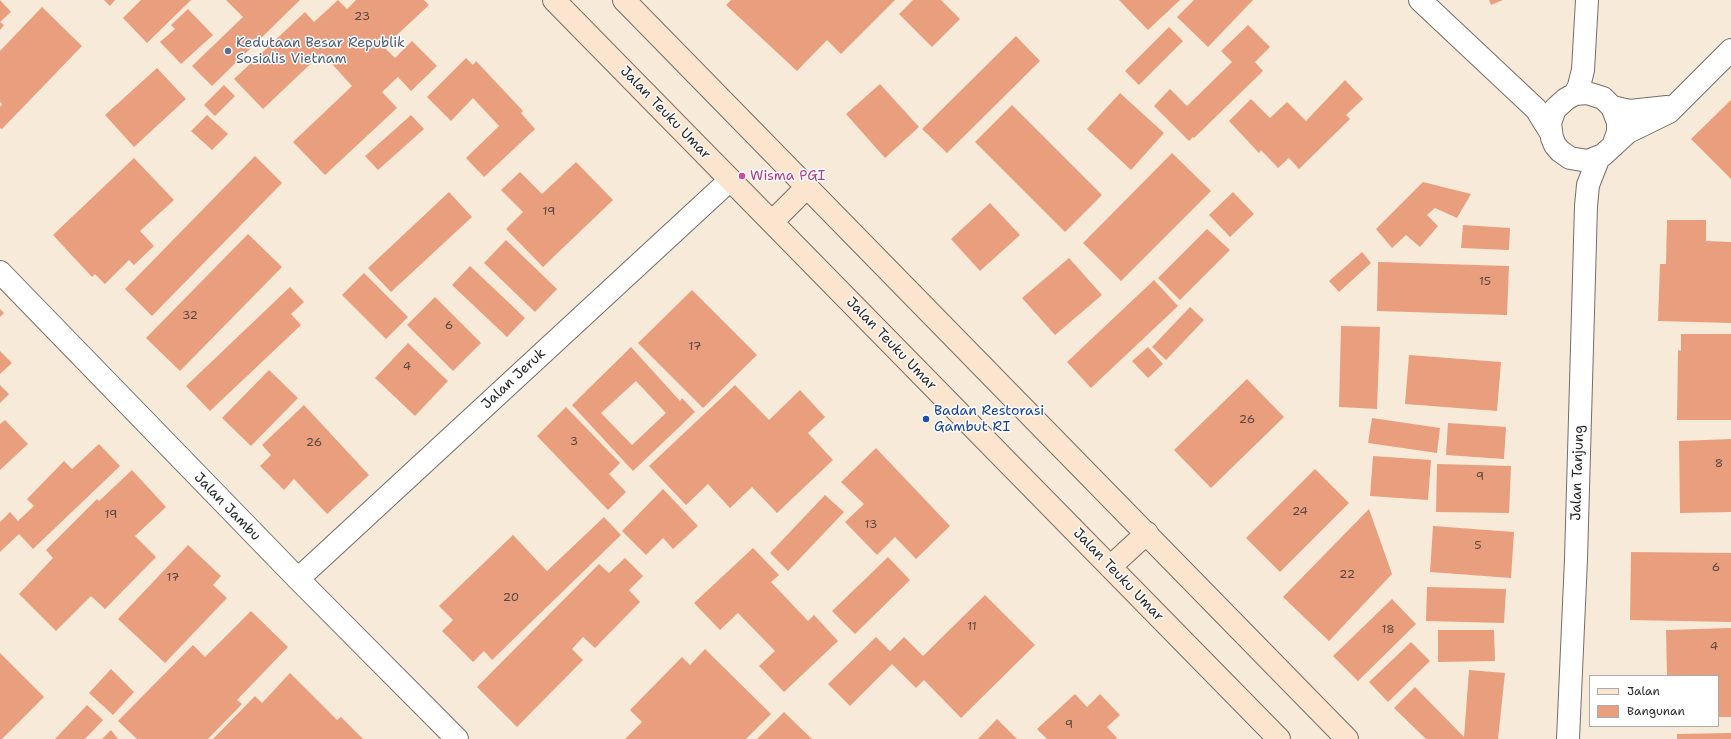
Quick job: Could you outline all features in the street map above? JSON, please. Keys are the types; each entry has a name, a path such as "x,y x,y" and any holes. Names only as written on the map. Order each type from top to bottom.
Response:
{"street":[{"name":"Jalan Teuku Umar","path":"554,0 1279,739"},
{"path":"624,0 1347,739"},
{"path":"1420,0 1536,109 1551,133 1558,148 1570,158 1588,161 1606,152 1628,132 1664,116 1731,50"},
{"path":"1551,133 1552,116 1580,86 1583,70 1587,0"},
{"path":"1586,31 1590,75 1618,122 1618,132 1606,152"},
{"path":"1517,91 1550,100 1569,98 1587,93 1630,111 1674,106"},
{"name":"Jalan Tanjung","path":"1568,739 1576,559 1586,206 1588,186 1606,152"},
{"name":"Jalan Tanjung","path":"1570,158 1580,173 1586,206"},
{"name":"Jalan Jeruk","path":"298,579 730,180"},
{"path":"772,222 807,187"},
{"name":"Jalan Jambu","path":"0,272 298,579 457,739"},
{"path":"1110,567 1147,533"}],"building":[{"path":"0,0 11,12 0,22"},
{"path":"104,0 115,0 110,6"},
{"path":"141,0 191,0 147,43 123,18"},
{"name":"Kedutaan Besar Republik Sosialis Vietnam","path":"226,0 300,0 212,86 192,66 243,17"},
{"path":"338,0 347,9 356,0 424,0 429,5 384,47 395,58 412,41 437,66 411,91 398,77 382,92 397,108 325,175 293,142 352,86 322,53 263,109 234,79 305,12 314,22"},
{"path":"731,0 895,0 841,54 827,40 797,71 726,5"},
{"path":"913,0 941,0 960,19 932,47 899,14"},
{"path":"1119,0 1180,0 1148,30"},
{"path":"1194,0 1253,0 1208,47 1177,17"},
{"path":"1489,0 1503,0 1491,5"},
{"path":"42,7 82,46 2,129 0,128 0,107 2,104 0,102 0,51"},
{"path":"188,9 213,35 181,64 160,42 175,29 171,25"},
{"path":"0,22 4,25 0,30"},
{"path":"1248,25 1270,47 1255,62 1263,71 1194,138 1193,137 1189,141 1154,106 1170,89 1187,106 1232,62 1221,51"},
{"path":"1169,27 1183,41 1139,85 1125,71"},
{"path":"1016,36 1040,61 947,153 922,129"},
{"path":"466,58 473,65 476,61 523,111 521,113 535,129 484,177 466,158 499,126 473,98 451,121 427,97"},
{"path":"157,68 186,99 134,147 105,115"},
{"path":"1345,80 1363,99 1346,115 1350,119 1299,169 1289,158 1278,168 1261,150 1259,153 1229,121 1251,99 1270,118 1287,102 1306,121"},
{"path":"880,84 919,127 885,158 846,114"},
{"path":"224,85 235,96 215,116 204,105"},
{"path":"1120,93 1164,133 1131,170 1087,129"},
{"path":"1731,100 1731,179 1691,139"},
{"path":"1012,105 1102,195 1065,232 975,142"},
{"path":"207,115 228,134 212,150 191,131"},
{"path":"411,115 424,129 378,170 365,156"},
{"path":"1172,153 1211,191 1121,281 1083,243"},
{"path":"255,156 282,183 152,316 125,289"},
{"path":"134,158 174,200 140,231 154,246 134,265 129,260 105,284 95,274 92,277 53,235"},
{"path":"576,162 613,200 543,267 506,229 523,212 501,190 520,172 542,194"},
{"path":"1423,182 1471,194 1457,218 1435,208 1427,215 1438,226 1420,247 1406,235 1392,248 1376,229"},
{"path":"449,192 472,217 391,292 368,268"},
{"path":"1233,192 1254,214 1230,237 1209,215"},
{"path":"990,203 1020,235 980,271 951,239"},
{"path":"1667,220 1706,220 1706,241 1731,242 1731,323 1658,321 1660,264 1666,264"},
{"path":"1463,225 1510,228 1509,250 1461,248"},
{"path":"1207,229 1230,250 1180,300 1158,278"},
{"path":"248,234 282,267 180,371 146,338"},
{"path":"506,240 557,289 535,312 484,263"},
{"path":"1362,252 1371,263 1339,292 1329,281"},
{"path":"1069,258 1102,295 1055,335 1022,298"},
{"path":"1378,262 1509,266 1507,315 1377,311"},
{"path":"470,266 525,318 507,337 452,285"},
{"path":"364,273 408,317 386,339 342,295"},
{"path":"1154,280 1178,306 1091,388 1067,362"},
{"path":"290,287 304,302 291,314 301,325 210,411 186,386"},
{"path":"692,290 757,355 703,408 638,343"},
{"path":"435,297 481,343 453,371 407,325"},
{"path":"1190,307 1204,320 1166,360 1152,347"},
{"path":"0,309 4,313 0,317"},
{"path":"1341,326 1380,327 1377,409 1339,407"},
{"path":"1681,334 1731,334 1731,420 1677,420 1678,350 1681,351"},
{"path":"408,343 448,381 415,416 375,378"},
{"path":"631,347 680,401 682,398 695,412 633,471 572,405","holes":["636,381 666,413 632,445 601,413"]},
{"path":"1148,347 1163,364 1148,378 1132,361"},
{"path":"0,351 12,363 0,374"},
{"path":"1409,355 1501,362 1497,411 1405,404"},
{"path":"269,370 298,398 251,446 222,418"},
{"path":"1247,379 1284,417 1211,488 1174,450"},
{"path":"0,385 9,394 0,403"},
{"path":"735,385 769,420 800,390 825,417 808,433 833,460 777,513 752,487 730,508 708,484 686,505 649,466"},
{"path":"304,405 369,475 327,514 294,479 284,490 260,466 271,455 262,445"},
{"path":"566,407 620,463 609,474 626,492 608,510 537,436"},
{"path":"1372,418 1440,428 1437,453 1368,443"},
{"path":"5,420 28,444 0,470 0,424"},
{"path":"1448,423 1506,427 1504,459 1446,455"},
{"path":"1731,439 1731,512 1680,513 1679,441"},
{"path":"99,444 120,466 33,549 19,534 0,552 0,522 10,512 18,521 34,506 27,499 64,461 72,469"},
{"path":"876,448 950,526 916,559 895,537 877,555 845,522 864,504 841,482"},
{"path":"1373,456 1431,460 1428,500 1370,496"},
{"path":"1437,464 1511,466 1509,513 1436,512"},
{"path":"1315,469 1349,503 1280,572 1246,538"},
{"path":"132,470 166,507 135,536 156,557 105,609 91,596 56,631 19,594 53,558 46,550 97,499 99,501"},
{"path":"663,489 698,526 673,549 663,538 646,555 622,531"},
{"path":"825,495 844,512 788,571 770,553"},
{"path":"1369,509 1392,574 1329,641 1283,597"},
{"path":"604,517 621,535 492,660 484,651 473,662 442,631 453,620 439,606 513,535 547,571"},
{"path":"1433,526 1514,532 1511,578 1430,572"},
{"path":"188,545 221,576 213,585 227,598 165,663 118,619"},
{"path":"753,548 779,575 771,582 808,621 814,615 838,641 784,692 759,666 775,651 738,613 720,630 694,603"},
{"path":"1631,552 1731,553 1731,622 1630,620"},
{"path":"888,557 910,580 855,634 832,611"},
{"path":"625,558 643,576 629,590 640,602 595,648 583,637 572,649 583,660 517,727 477,687 599,564 609,573"},
{"path":"1427,587 1506,589 1504,623 1426,621"},
{"path":"985,595 1035,645 961,718 924,680 916,688 892,664 850,706 828,684 876,637 890,651 904,637 923,656"},
{"path":"1392,599 1416,624 1358,681 1333,656"},
{"path":"251,611 288,647 237,700 242,704 208,739 137,739 118,721 193,645 205,657"},
{"path":"1731,628 1731,717 1719,717 1719,675 1667,675 1666,630"},
{"path":"1438,630 1494,630 1495,661 1438,662"},
{"path":"1411,642 1430,661 1388,702 1369,682"},
{"path":"705,649 771,714 746,739 625,739 642,722 630,710 682,657 690,665"},
{"path":"0,653 44,697 2,739 0,739"},
{"path":"111,669 134,692 113,715 89,693"},
{"path":"1469,670 1505,673 1498,739 1426,739 1394,708 1415,687 1464,737"},
{"path":"290,673 337,720 341,717 363,739 213,739 255,696 262,703"},
{"path":"1075,694 1087,707 1100,694 1120,715 1107,727 1117,738 1116,739 1047,739 1037,729"},
{"path":"87,705 103,720 85,739 55,739"},
{"path":"784,712 812,739 757,739"},
{"path":"997,719 1017,739 978,739"},
{"path":"111,730 118,739 102,739"},
{"path":"1731,733 1731,739 1677,739 1677,734"}],"place":[{"name":"Kedutaan Besar Republik Sosialis Vietnam","path":"228,51"},
{"name":"Wisma PGI","path":"742,176"},
{"name":"Badan Restorasi Gambut RI","path":"926,419"}]}
